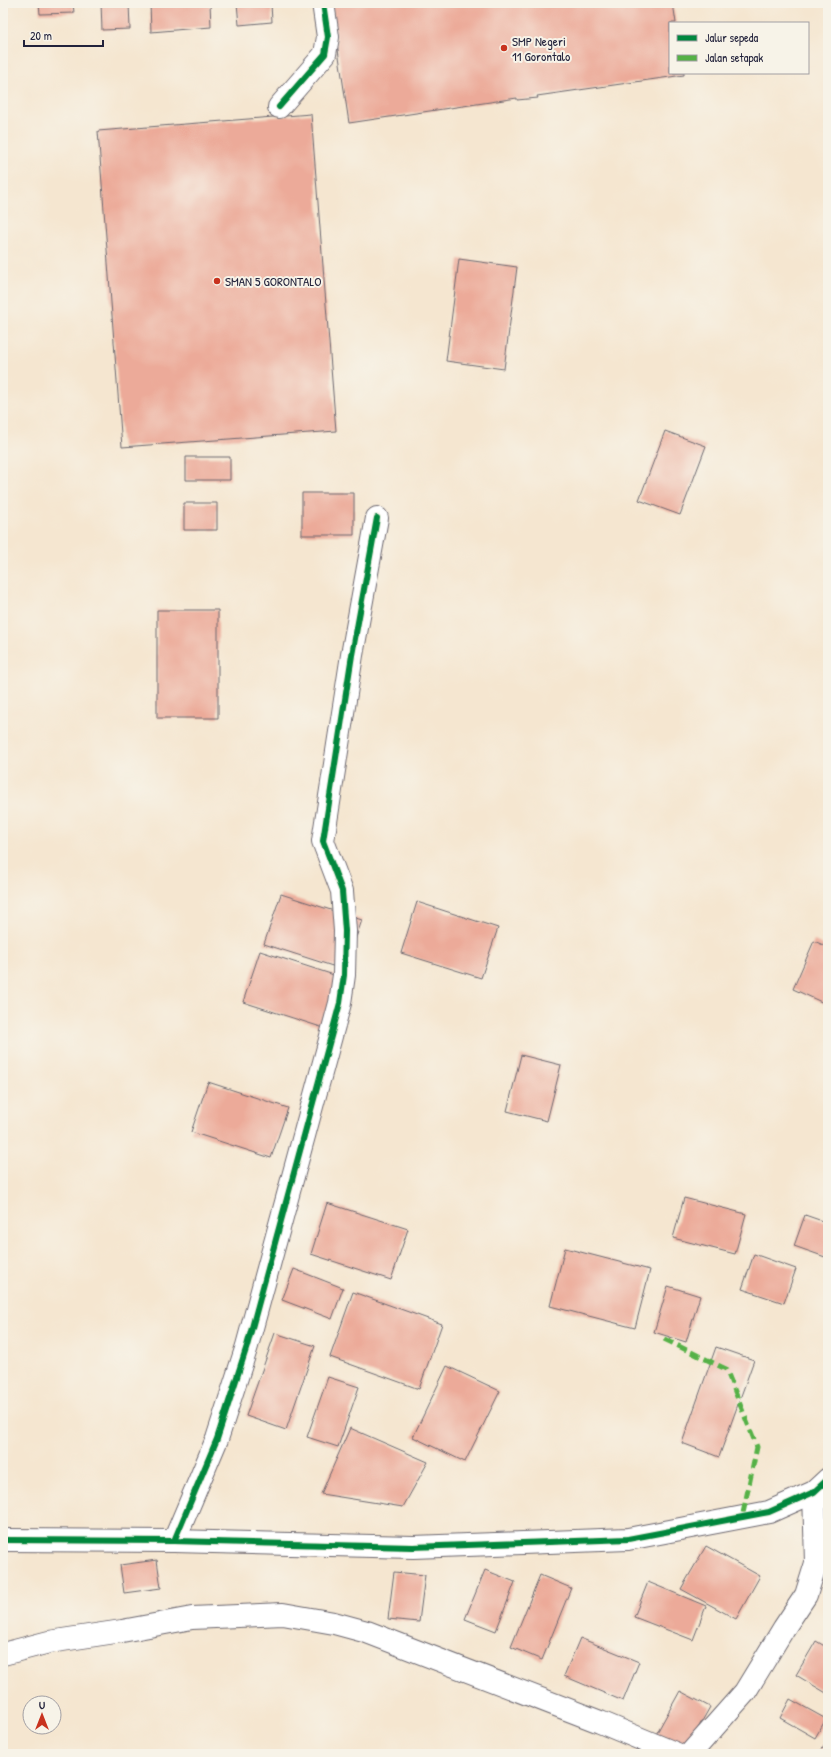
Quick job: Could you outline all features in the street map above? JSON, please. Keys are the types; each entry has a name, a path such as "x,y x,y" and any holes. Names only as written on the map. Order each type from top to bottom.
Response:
{"street":[{"path":"278,107 325,54 328,37 322,3"},
{"path":"174,1541 217,1439 247,1346 340,1003 344,975 345,931 342,891 323,841 351,662 377,518"},
{"path":"3,1540 174,1541 413,1547 628,1539 769,1512 821,1486"},
{"path":"690,1754 745,1692 806,1595 816,1563 821,1486"},
{"path":"3,1654 49,1642 122,1631 192,1618 282,1614 334,1623 367,1632 600,1722 677,1754"}],"building":[{"path":"39,3 73,3 74,13 40,14"},
{"path":"101,3 129,3 130,29 102,30"},
{"path":"150,3 210,3 211,27 151,32"},
{"path":"237,3 271,3 272,22 239,25"},
{"name":"SMP Negeri 11 Gorontalo","path":"331,3 673,3 676,22 669,22 669,74 684,75 537,96 538,98 517,100 517,98 349,123"},
{"name":"SMAN 5 GORONTALO","path":"311,114 336,431 122,447 98,131"},
{"path":"459,259 517,267 504,369 446,361"},
{"path":"665,431 706,446 680,515 639,500"},
{"path":"186,457 230,457 230,480 186,480"},
{"path":"302,493 354,493 354,535 302,535"},
{"path":"184,503 217,503 217,530 184,530"},
{"path":"157,610 218,610 218,718 157,718"},
{"path":"281,894 362,920 345,970 264,944"},
{"path":"417,902 498,928 481,978 401,953"},
{"path":"814,941 828,947 828,1005 793,989"},
{"path":"260,951 340,977 324,1028 243,1002"},
{"path":"521,1055 561,1065 547,1121 507,1111"},
{"path":"208,1082 288,1108 271,1158 191,1132"},
{"path":"684,1198 746,1214 735,1254 673,1238"},
{"path":"327,1203 408,1229 391,1280 311,1254"},
{"path":"805,1215 828,1223 828,1258 794,1246"},
{"path":"565,1248 650,1270 635,1328 550,1306"},
{"path":"754,1254 796,1269 784,1303 742,1289"},
{"path":"294,1269 343,1288 332,1319 282,1300"},
{"path":"668,1286 700,1296 686,1342 654,1332"},
{"path":"353,1292 442,1324 419,1389 330,1357"},
{"path":"275,1333 315,1346 286,1430 246,1416"},
{"path":"716,1347 754,1360 719,1457 682,1443"},
{"path":"447,1366 500,1391 465,1462 413,1437"},
{"path":"328,1377 359,1387 338,1447 307,1437"},
{"path":"350,1428 428,1462 403,1507 321,1494"},
{"path":"706,1546 760,1576 736,1619 681,1589"},
{"path":"157,1560 161,1588 124,1593 120,1565"},
{"path":"485,1570 515,1582 496,1631 465,1619"},
{"path":"394,1572 425,1575 419,1622 388,1619"},
{"path":"540,1575 571,1588 542,1660 511,1647"},
{"path":"648,1582 706,1606 693,1640 634,1617"},
{"path":"580,1638 639,1662 623,1701 564,1676"},
{"path":"816,1641 828,1648 828,1694 796,1675"},
{"path":"680,1691 710,1707 684,1753 654,1738"},
{"path":"790,1699 826,1719 815,1738 780,1718"},
{"path":"828,1740 828,1754 819,1754"}],"marked path":[{"path":"664,1339 726,1369 757,1447 742,1518"}],"cycle path":[{"path":"279,107 325,54 328,37 323,3"},
{"path":"174,1541 217,1439 247,1346 340,1003 344,975 345,931 342,891 323,841 352,655 377,518"},
{"path":"3,1540 174,1541 413,1547 628,1539 769,1512 814,1492 828,1479"}],"place":[{"name":"SMP Negeri 11 Gorontalo","path":"504,48"},
{"name":"SMAN 5 GORONTALO","path":"217,281"}]}
